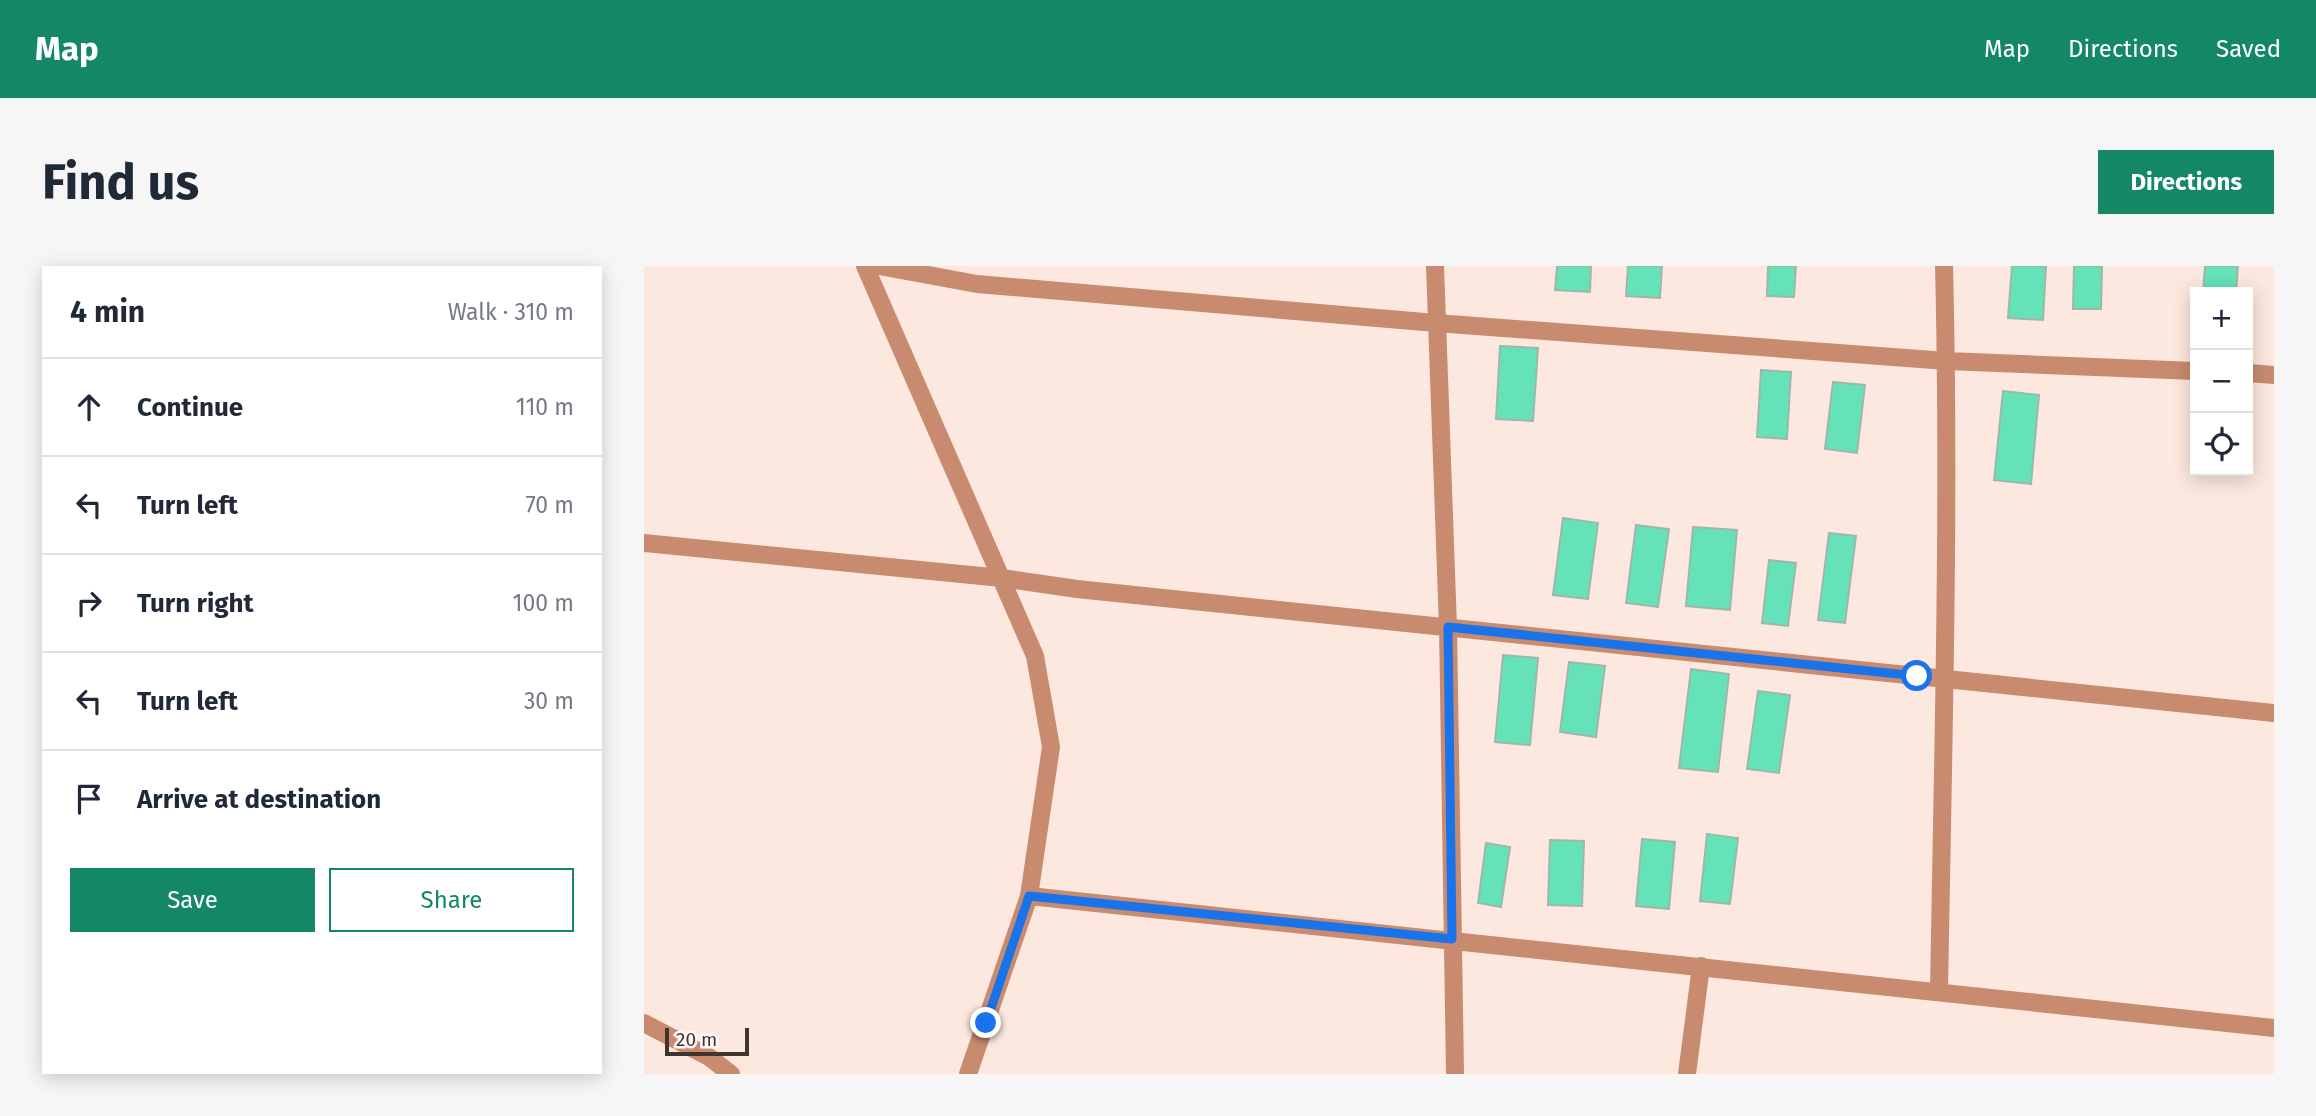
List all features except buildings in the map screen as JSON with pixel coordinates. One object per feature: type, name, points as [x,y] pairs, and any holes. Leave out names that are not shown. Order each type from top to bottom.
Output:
[{"type":"street","points":[[866,266],[1035,656],[1051,747],[1029,896],[968,1074]]},
{"type":"street","points":[[879,266],[977,284],[1436,323],[1947,361],[2190,371]]},
{"type":"street","points":[[1435,266],[1448,627],[1455,1074]]},
{"type":"street","points":[[1939,992],[1945,679],[1947,361],[1944,266]]},
{"type":"street","points":[[2253,373],[2274,374]]},
{"type":"street","points":[[644,543],[1002,578],[1077,589],[2274,713]]},
{"type":"street","points":[[1029,896],[2274,1028]]},
{"type":"street","points":[[1687,1074],[1701,966]]},
{"type":"street","points":[[644,1023],[709,1057],[731,1074]]},
{"type":"route","points":[[986,1023],[1029,896],[1452,939],[1448,627],[1917,676]]}]
